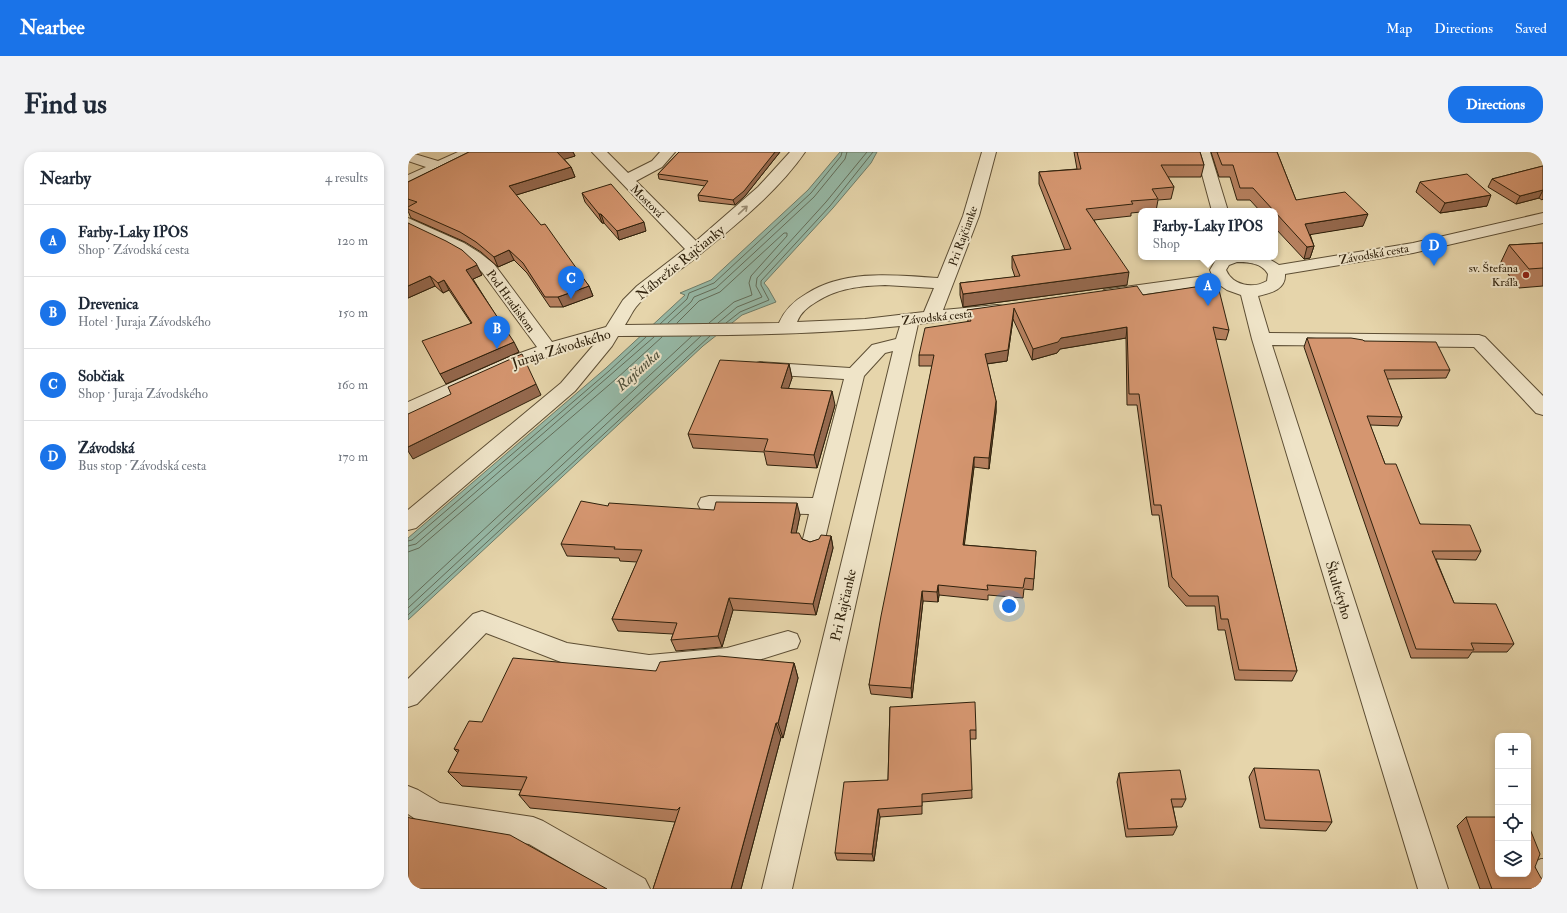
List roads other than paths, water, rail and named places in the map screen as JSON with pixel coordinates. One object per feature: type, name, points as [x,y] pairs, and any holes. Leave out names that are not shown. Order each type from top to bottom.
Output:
[{"type":"street","points":[[408,180],[470,152]]},
{"type":"street","name":"Mostová","points":[[599,152],[695,250]]},
{"type":"street","points":[[626,180],[657,164],[668,152]]},
{"type":"street","name":"Nábrežie Rajčianky","points":[[408,522],[568,387],[621,331],[629,304],[643,290],[741,212],[781,172],[798,152]]},
{"type":"street","name":"Pri Rajčianke","points":[[777,889],[905,343],[945,284],[972,215],[989,152]]},
{"type":"street","points":[[1203,152],[1219,208]]},
{"type":"street","points":[[417,155],[438,166]]},
{"type":"street","name":"Závodská cesta","points":[[1275,271],[1412,248],[1543,218]]},
{"type":"street","name":"Pod Hradiskom","points":[[408,223],[458,246],[474,256],[488,268],[548,349]]},
{"type":"street","points":[[1221,279],[1218,270],[1219,266],[1228,260]]},
{"type":"street","points":[[1095,296],[1221,279],[1237,288],[1261,290],[1272,286],[1276,281],[1277,276],[1275,271],[1268,264],[1258,260]]},
{"type":"street","points":[[787,328],[790,317],[801,305],[826,289],[852,282],[901,281],[945,284]]},
{"type":"street","name":"Škultétyho","points":[[1248,290],[1261,339],[1433,889]]},
{"type":"street","name":"Závodská cesta","points":[[748,329],[865,324],[1016,307]]},
{"type":"street","name":"Juraja Závodského","points":[[408,410],[516,361],[548,349],[621,331],[748,329]]},
{"type":"street","points":[[1261,339],[1479,341],[1543,408]]},
{"type":"street","points":[[813,543],[855,374],[879,349],[905,343]]},
{"type":"street","points":[[752,368],[855,374]]},
{"type":"street","points":[[709,504],[822,506]]},
{"type":"street","points":[[408,696],[482,621],[566,653],[649,666],[727,659],[788,641]]},
{"type":"street","points":[[408,799],[436,816],[533,831],[635,889]]},
{"type":"water","name":"Rajčanka","points":[[840,152],[877,152],[871,163],[833,208],[764,283],[776,302],[742,315],[703,346],[408,620],[408,538],[606,368],[685,295],[680,293],[711,280],[808,190]]},
{"type":"place","name":"Závodská","points":[[1434,266]]},
{"type":"place","name":"sv. Štefana Kráľa","points":[[1526,275]]},
{"type":"place","name":"Sobčiak","points":[[571,299]]},
{"type":"place","name":"Farby-Laky IPOS","points":[[1208,306]]},
{"type":"place","name":"Drevenica","points":[[497,349]]}]
